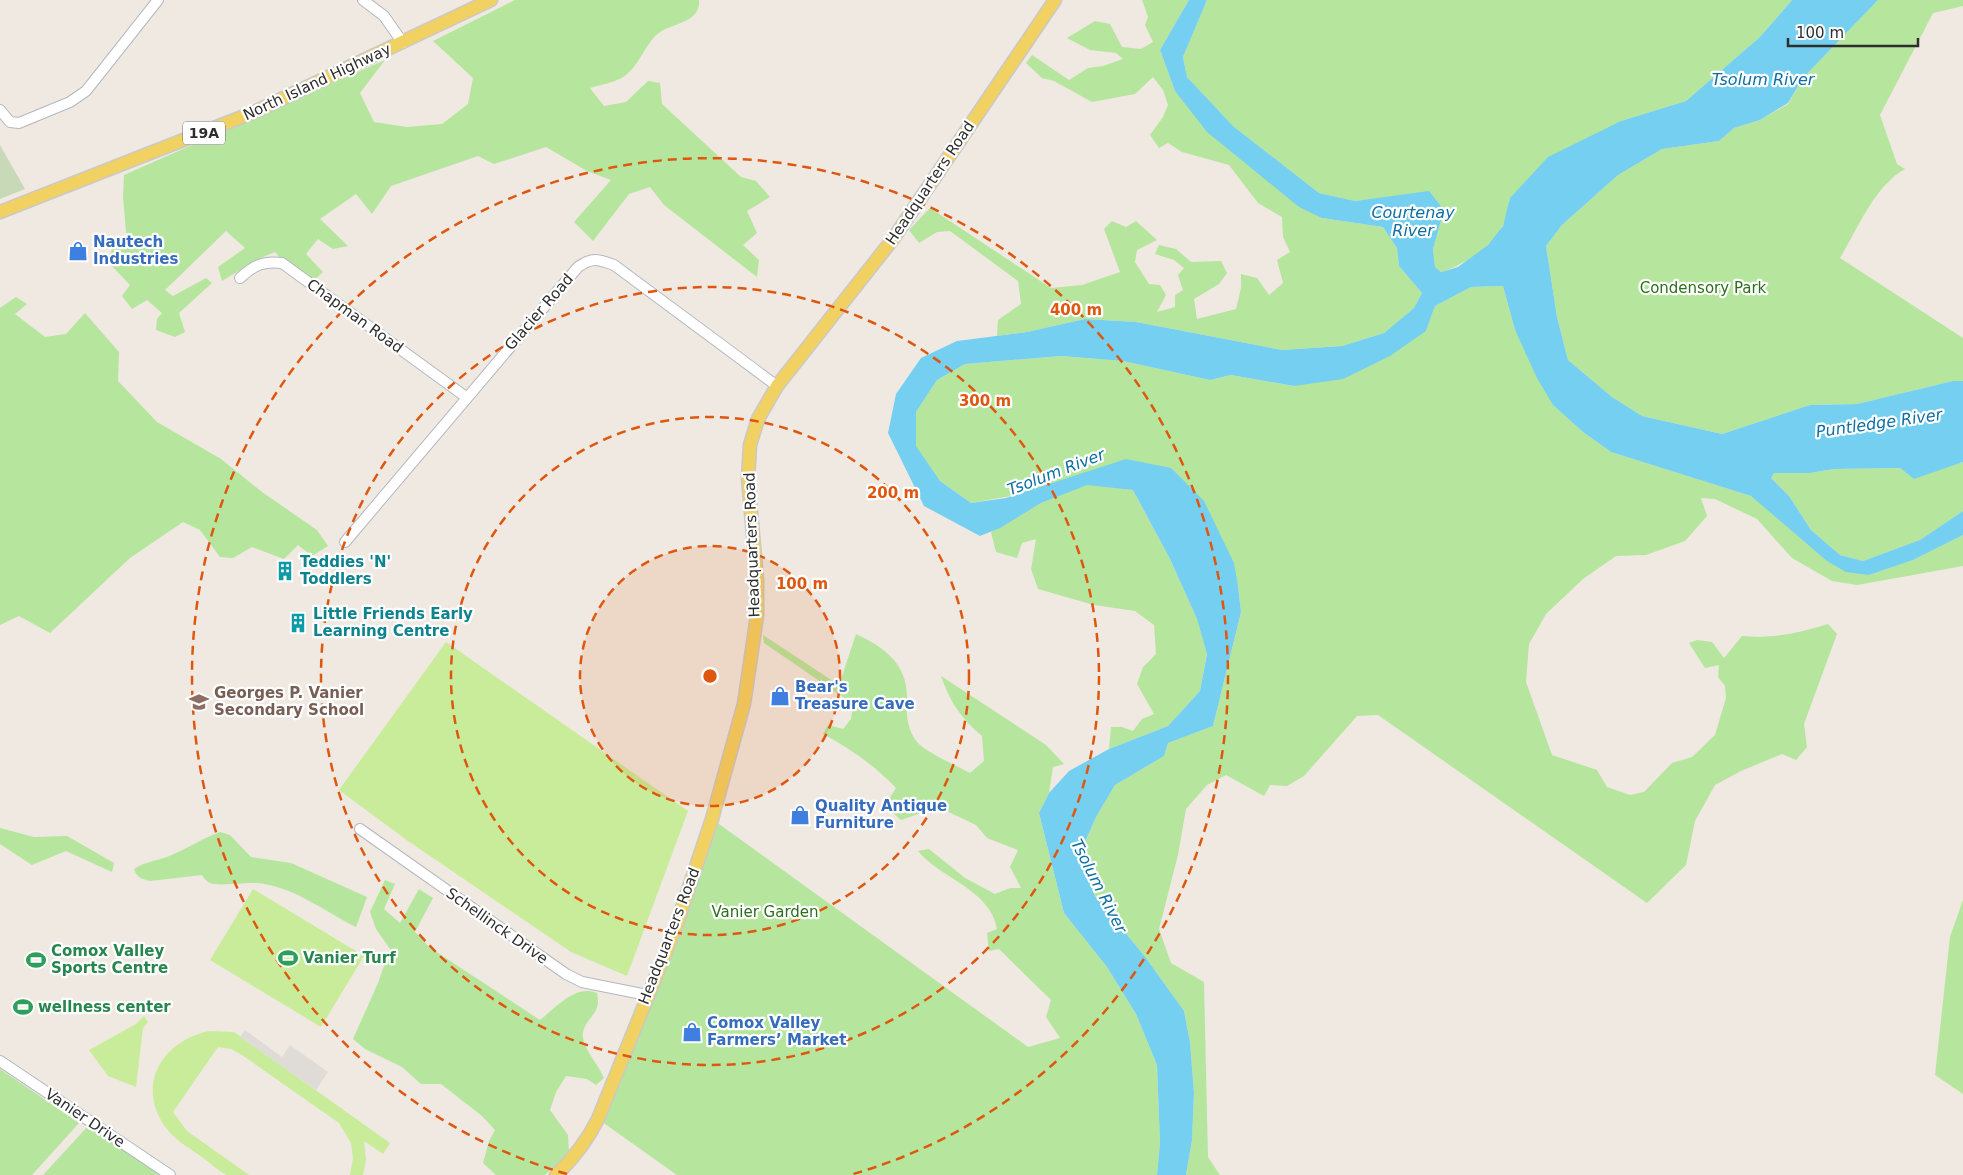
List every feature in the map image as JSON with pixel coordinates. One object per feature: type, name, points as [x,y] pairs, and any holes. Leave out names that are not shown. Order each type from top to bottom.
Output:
[{"type":"main road","name":"North Island Highway","points":[[0,212],[252,113],[491,0]]},
{"type":"main road","name":"Headquarters Road","points":[[556,1175],[574,1158],[589,1138],[674,932],[734,747],[744,704],[757,616],[757,580],[748,478],[750,445],[758,418],[777,386],[893,239],[1055,0]]},
{"type":"street","points":[[0,110],[10,122],[19,123],[70,102],[86,91],[158,0]]},
{"type":"street","points":[[363,0],[387,20],[403,42]]},
{"type":"street","name":"Glacier Road","points":[[345,542],[578,267],[588,260],[601,260],[614,265],[777,386]]},
{"type":"street","name":"Chapman Road","points":[[240,278],[254,265],[268,261],[282,263],[466,397]]},
{"type":"street","name":"Schellinck Drive","points":[[360,829],[566,974],[582,982],[647,995]]},
{"type":"street","name":"Vanier Drive","points":[[0,1061],[170,1175]]},
{"type":"green space","points":[[515,0],[699,0],[696,13],[686,21],[666,29],[655,36],[626,75],[613,82],[590,88],[604,106],[626,102],[648,81],[660,83],[662,104],[741,177],[756,181],[770,197],[747,211],[757,233],[743,245],[759,260],[757,277],[664,205],[650,187],[629,194],[593,241],[574,222],[611,180],[587,171],[546,147],[494,164],[478,156],[391,186],[372,214],[356,194],[320,219],[348,246],[333,249],[318,239],[306,254],[323,272],[313,281],[286,265],[275,252],[258,259],[222,281],[218,267],[245,248],[226,231],[165,290],[173,296],[206,278],[212,283],[179,313],[185,332],[175,337],[156,330],[157,319],[162,313],[147,300],[132,309],[122,296],[130,285],[108,262],[112,248],[127,243],[123,197],[124,175],[385,60],[360,93],[374,122],[407,127],[442,124],[468,104],[473,78],[433,41]]},
{"type":"green space","points":[[1142,0],[1189,0],[1160,50],[1175,91],[1322,218],[1383,227],[1397,248],[1399,266],[1422,293],[1414,308],[1384,333],[1342,346],[1282,350],[1136,322],[1085,319],[1027,332],[997,336],[998,320],[1021,304],[1018,281],[950,231],[937,232],[919,243],[909,230],[930,208],[1051,288],[1082,285],[1120,272],[1104,229],[1112,221],[1126,227],[1136,221],[1157,240],[1137,250],[1135,262],[1149,284],[1160,285],[1166,295],[1157,312],[1175,307],[1175,295],[1183,290],[1178,275],[1184,268],[1174,260],[1155,254],[1159,245],[1176,249],[1191,262],[1221,261],[1227,273],[1219,284],[1194,299],[1197,319],[1236,309],[1241,288],[1241,274],[1257,278],[1269,295],[1283,283],[1277,260],[1290,252],[1283,237],[1282,217],[1258,203],[1229,165],[1182,152],[1168,143],[1159,148],[1150,135],[1163,117],[1168,105],[1163,90],[1153,77],[1135,94],[1092,102],[1054,81],[1042,78],[1026,63],[1032,55],[1069,80],[1088,68],[1103,66],[1123,59],[1116,53],[1090,50],[1067,38],[1095,21],[1110,24],[1122,47],[1141,49],[1153,42],[1145,25],[1148,17]]},
{"type":"green space","points":[[1207,0],[1792,0],[1760,37],[1686,101],[1621,121],[1510,198],[1499,233],[1485,248],[1458,265],[1441,272],[1435,267],[1433,249],[1444,210],[1429,192],[1355,201],[1319,193],[1233,126],[1187,77],[1183,57]]},
{"type":"green space","name":"Condensory Park","points":[[1878,0],[1963,0],[1963,6],[1933,13],[1880,115],[1897,164],[1905,169],[1894,176],[1876,197],[1840,258],[1963,338],[1963,381],[1953,381],[1857,404],[1810,405],[1722,434],[1642,416],[1612,397],[1568,360],[1557,317],[1546,246],[1562,225],[1618,175],[1662,149],[1719,141],[1734,128],[1760,120],[1788,104],[1803,78]]},
{"type":"green space","points":[[0,145],[25,189],[0,199]]},
{"type":"green space","points":[[1503,286],[1515,330],[1553,405],[1583,432],[1611,452],[1751,496],[1869,575],[1913,560],[1963,535],[1963,566],[1857,585],[1832,581],[1792,558],[1757,519],[1715,499],[1701,498],[1707,516],[1685,541],[1646,555],[1616,556],[1583,579],[1546,614],[1529,644],[1526,682],[1552,755],[1597,770],[1607,787],[1630,795],[1644,792],[1672,763],[1692,757],[1715,735],[1726,698],[1725,686],[1718,677],[1719,665],[1705,668],[1689,643],[1697,640],[1712,642],[1724,658],[1742,636],[1764,637],[1807,630],[1828,624],[1837,634],[1804,724],[1807,747],[1796,760],[1782,754],[1741,771],[1715,785],[1695,821],[1686,865],[1647,903],[1378,715],[1357,716],[1304,776],[1287,786],[1270,785],[1264,796],[1226,775],[1207,785],[1186,809],[1178,855],[1159,929],[1171,963],[1204,982],[1208,1157],[1220,1175],[1186,1175],[1192,1140],[1194,1093],[1190,1042],[1184,1011],[1146,958],[1095,896],[1079,857],[1096,817],[1115,785],[1164,756],[1168,743],[1213,726],[1241,612],[1238,586],[1171,468],[971,503],[940,481],[916,447],[916,412],[937,380],[965,364],[1061,356],[1123,361],[1210,380],[1231,375],[1294,386],[1426,331],[1435,306],[1471,287]]},
{"type":"green space","points":[[16,297],[27,304],[15,314],[45,337],[66,334],[85,313],[119,352],[118,381],[157,422],[221,459],[262,492],[317,530],[328,546],[312,556],[298,545],[284,559],[252,547],[233,558],[220,557],[200,530],[183,522],[130,558],[50,633],[19,616],[0,625],[0,308]]},
{"type":"green space","points":[[1963,462],[1963,511],[1920,540],[1863,561],[1840,555],[1811,530],[1789,496],[1771,478],[1774,473],[1810,473],[1834,469],[1900,468],[1914,478]]},
{"type":"green space","points":[[1087,484],[1133,490],[1170,559],[1197,619],[1207,653],[1200,691],[1168,726],[1109,749],[1111,727],[1122,727],[1133,731],[1142,719],[1154,714],[1137,684],[1143,667],[1156,654],[1154,625],[1135,611],[1094,605],[1038,589],[1031,569],[1036,539],[1022,543],[1017,558],[996,552],[991,532],[1041,503]]},
{"type":"green space","name":"Vanier Garden","points":[[856,634],[885,651],[899,666],[906,687],[909,727],[917,742],[927,750],[970,773],[984,761],[982,736],[957,709],[948,694],[941,676],[1046,745],[1064,764],[1053,767],[1049,793],[1039,813],[1064,913],[1107,967],[1136,1014],[1157,1065],[1160,1143],[1157,1175],[677,1175],[598,1119],[712,819],[1028,1047],[1060,1038],[1046,1017],[1051,1000],[999,949],[989,951],[987,933],[997,929],[993,915],[985,904],[975,894],[928,861],[918,851],[929,849],[965,878],[995,894],[1010,888],[1021,888],[1010,867],[1018,850],[987,838],[976,825],[938,807],[901,820],[887,808],[887,802],[896,788],[862,758],[823,734],[828,725],[843,729],[851,719],[853,704],[764,643],[763,635],[839,685]]},
{"type":"green space","points":[[446,642],[688,811],[627,976],[571,952],[408,841],[339,790]]},
{"type":"green space","points":[[0,828],[34,837],[67,836],[114,863],[112,872],[66,851],[32,865],[0,844]]},
{"type":"green space","points":[[220,832],[230,835],[251,857],[291,863],[367,897],[356,927],[300,896],[276,887],[259,883],[214,884],[208,882],[202,875],[150,881],[140,878],[135,872],[134,869],[139,866],[169,856]]},
{"type":"green space","points":[[385,880],[395,884],[384,909],[400,923],[419,889],[433,898],[415,932],[429,947],[540,1020],[574,994],[589,991],[597,993],[596,1010],[585,1027],[583,1037],[587,1049],[604,1078],[596,1085],[587,1079],[566,1076],[556,1092],[550,1110],[568,1135],[569,1152],[545,1175],[496,1175],[483,1163],[489,1141],[495,1130],[482,1116],[441,1084],[421,1084],[402,1067],[365,1049],[353,1039],[378,983],[390,949],[376,929],[370,912]]},
{"type":"green space","name":"Vanier Turf","points":[[253,889],[364,956],[321,1027],[210,960]]},
{"type":"green space","points":[[1963,900],[1963,1094],[1935,1075],[1950,937]]},
{"type":"green space","points":[[144,1016],[148,1022],[143,1028],[136,1087],[108,1076],[89,1050],[136,1024]]},
{"type":"green space","points":[[209,1031],[234,1032],[390,1143],[383,1154],[364,1141],[366,1160],[363,1175],[350,1175],[353,1158],[351,1143],[339,1123],[242,1055],[231,1049],[218,1047],[173,1112],[187,1131],[249,1175],[227,1175],[220,1171],[182,1144],[166,1128],[157,1112],[153,1096],[154,1081],[158,1067],[167,1055],[178,1044],[192,1036]]},
{"type":"green space","points":[[0,1069],[79,1123],[32,1175],[0,1175]]},
{"type":"green space","points":[[89,1125],[160,1175],[43,1175]]},
{"type":"shaded area","points":[[245,1030],[282,1057],[290,1045],[328,1072],[316,1090],[240,1037]]},
{"type":"water","name":"Tsolum River","points":[[1189,0],[1207,0],[1183,57],[1187,77],[1233,126],[1319,193],[1355,201],[1429,191],[1444,210],[1433,249],[1435,267],[1441,272],[1458,267],[1488,245],[1503,226],[1510,198],[1548,157],[1621,121],[1686,101],[1760,37],[1792,0],[1878,0],[1803,78],[1788,103],[1760,120],[1734,128],[1719,141],[1662,149],[1618,175],[1562,225],[1546,246],[1557,317],[1568,360],[1612,397],[1642,416],[1722,434],[1810,405],[1857,404],[1953,381],[1963,381],[1963,462],[1914,479],[1900,468],[1834,469],[1810,473],[1774,473],[1771,478],[1789,496],[1811,530],[1840,555],[1863,561],[1920,540],[1963,511],[1963,535],[1913,560],[1869,575],[1846,572],[1827,561],[1751,496],[1611,452],[1583,432],[1553,405],[1537,378],[1515,330],[1503,286],[1471,287],[1435,306],[1426,331],[1390,356],[1343,379],[1294,386],[1231,375],[1210,380],[1123,361],[1061,356],[965,364],[937,380],[916,412],[916,446],[940,481],[971,503],[1006,498],[1126,459],[1171,468],[1204,501],[1234,563],[1241,612],[1213,726],[1168,743],[1164,756],[1115,785],[1096,817],[1079,856],[1095,896],[1146,958],[1184,1011],[1190,1042],[1194,1093],[1192,1140],[1186,1175],[1157,1175],[1160,1143],[1157,1065],[1136,1014],[1107,967],[1064,913],[1039,813],[1049,793],[1069,771],[1109,749],[1168,726],[1200,691],[1207,654],[1197,619],[1170,559],[1133,490],[1087,485],[1041,503],[1000,528],[980,536],[924,506],[888,433],[896,394],[921,358],[957,341],[1027,332],[1085,319],[1136,322],[1282,350],[1342,346],[1384,333],[1414,308],[1422,293],[1399,266],[1397,248],[1383,227],[1322,218],[1299,207],[1207,132],[1175,91],[1160,50]]},
{"type":"place","name":"Nautech Industries","points":[[78,251]]},
{"type":"place","name":"Teddies 'N' Toddlers","points":[[285,571]]},
{"type":"place","name":"Little Friends Early Learning Centre","points":[[298,623]]},
{"type":"place","name":"Bear's Treasure Cave","points":[[780,696]]},
{"type":"place","name":"Georges P. Vanier Secondary School","points":[[199,702]]},
{"type":"place","name":"Quality Antique Furniture","points":[[800,815]]},
{"type":"place","name":"Vanier Turf","points":[[288,958]]},
{"type":"place","name":"Comox Valley Sports Centre","points":[[36,960]]},
{"type":"place","name":"wellness center","points":[[23,1007]]},
{"type":"place","name":"Comox Valley Farmers’ Market","points":[[692,1032]]},
{"type":"water label","name":"Courtenay River","points":[[1413,221]]},
{"type":"water label","name":"Puntledge River","points":[[1879,423]]}]
